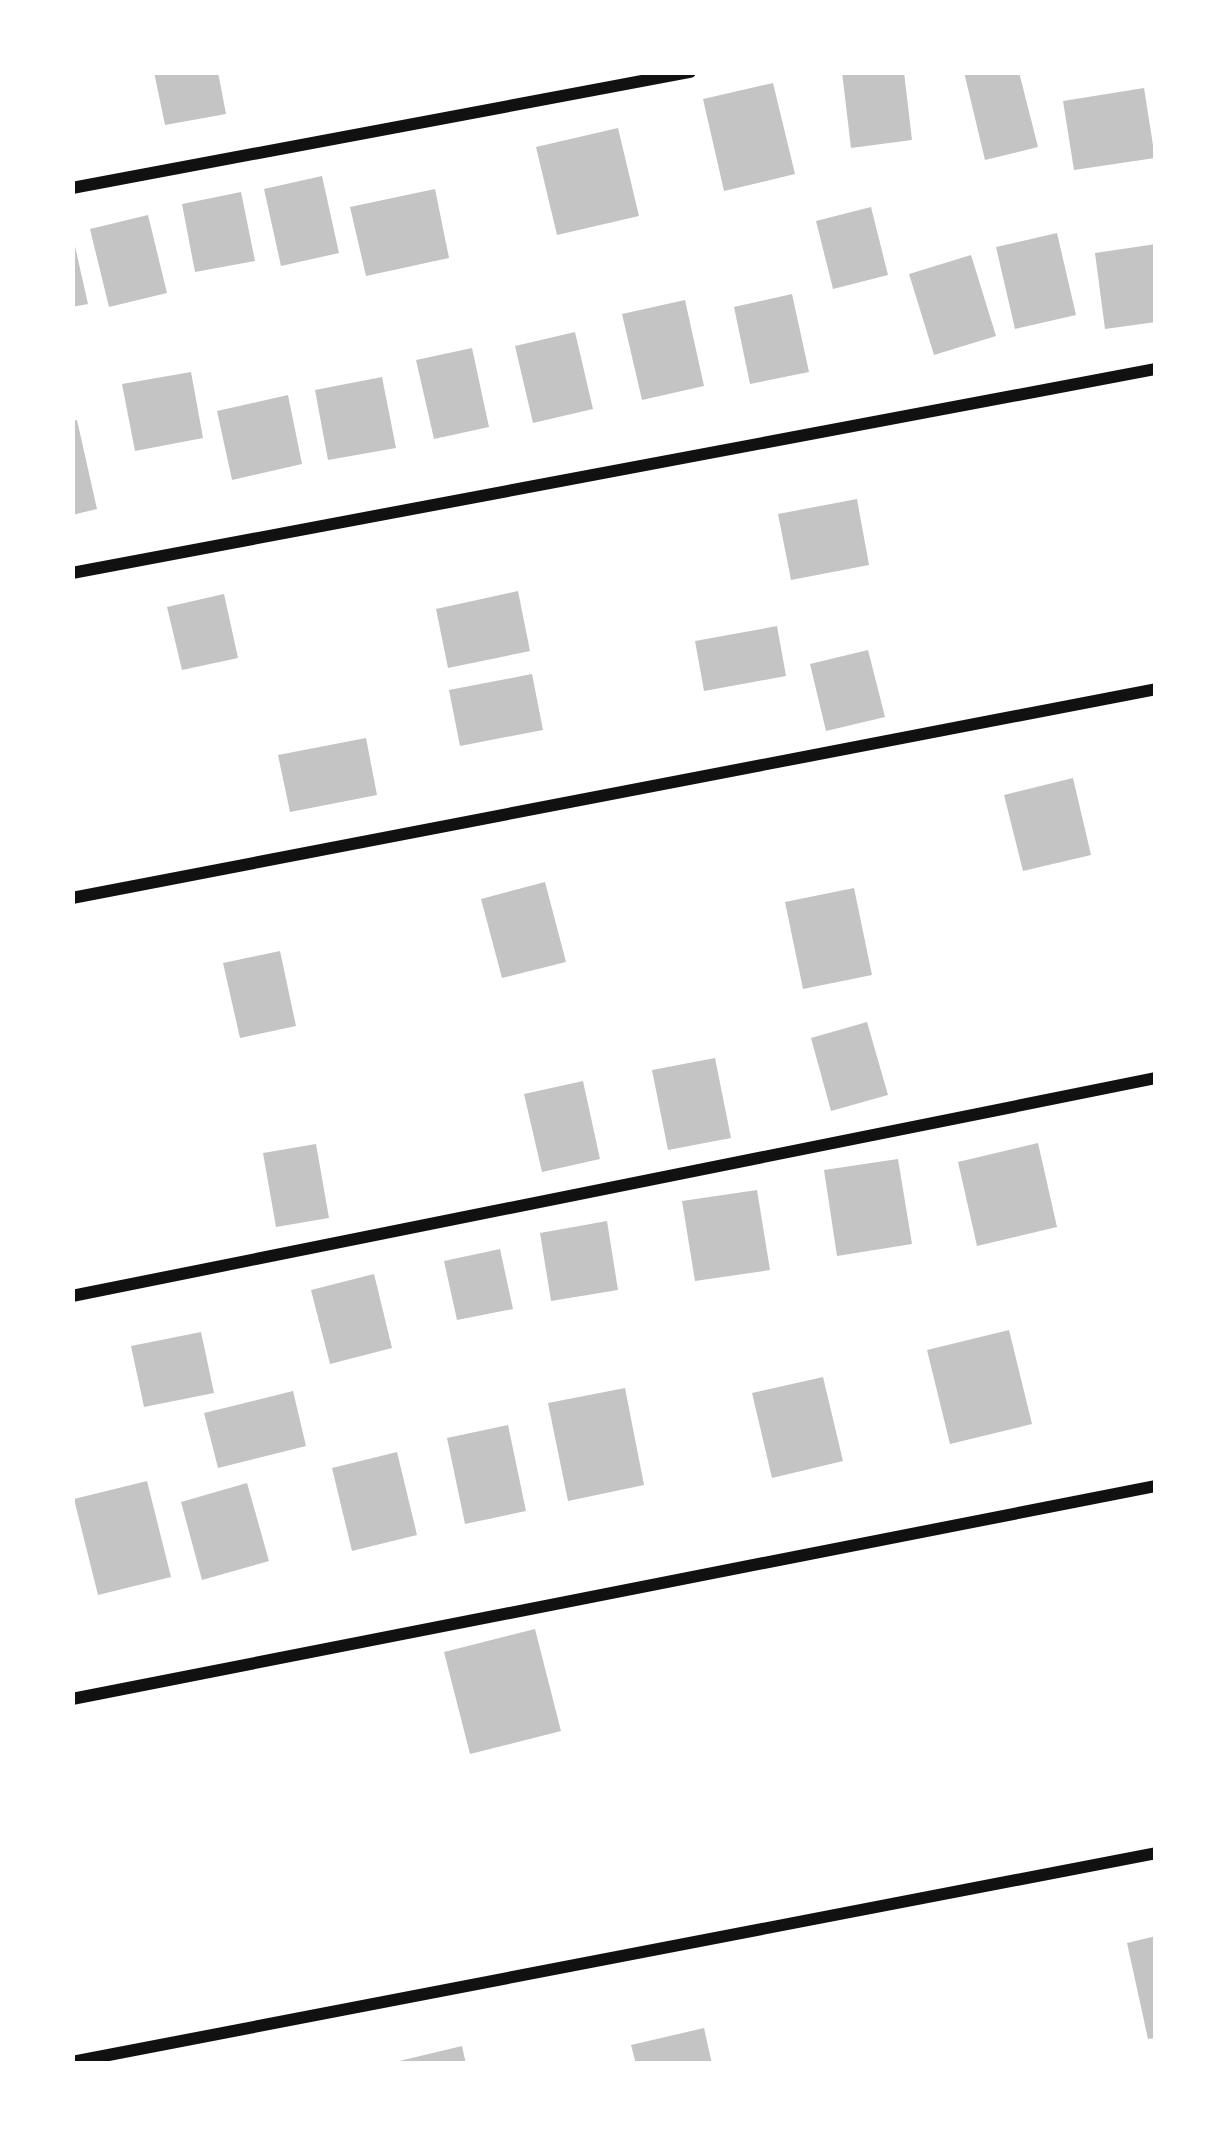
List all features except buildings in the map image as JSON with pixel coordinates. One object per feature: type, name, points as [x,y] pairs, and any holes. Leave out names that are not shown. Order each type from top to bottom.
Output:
[{"type":"street","points":[[72,188],[690,72]]},
{"type":"street","points":[[72,573],[1156,369]]},
{"type":"street","points":[[72,898],[1156,689]]},
{"type":"street","points":[[72,1296],[1156,1078]]},
{"type":"street","points":[[72,1699],[1156,1486]]},
{"type":"street","points":[[72,2062],[1156,1853]]}]
